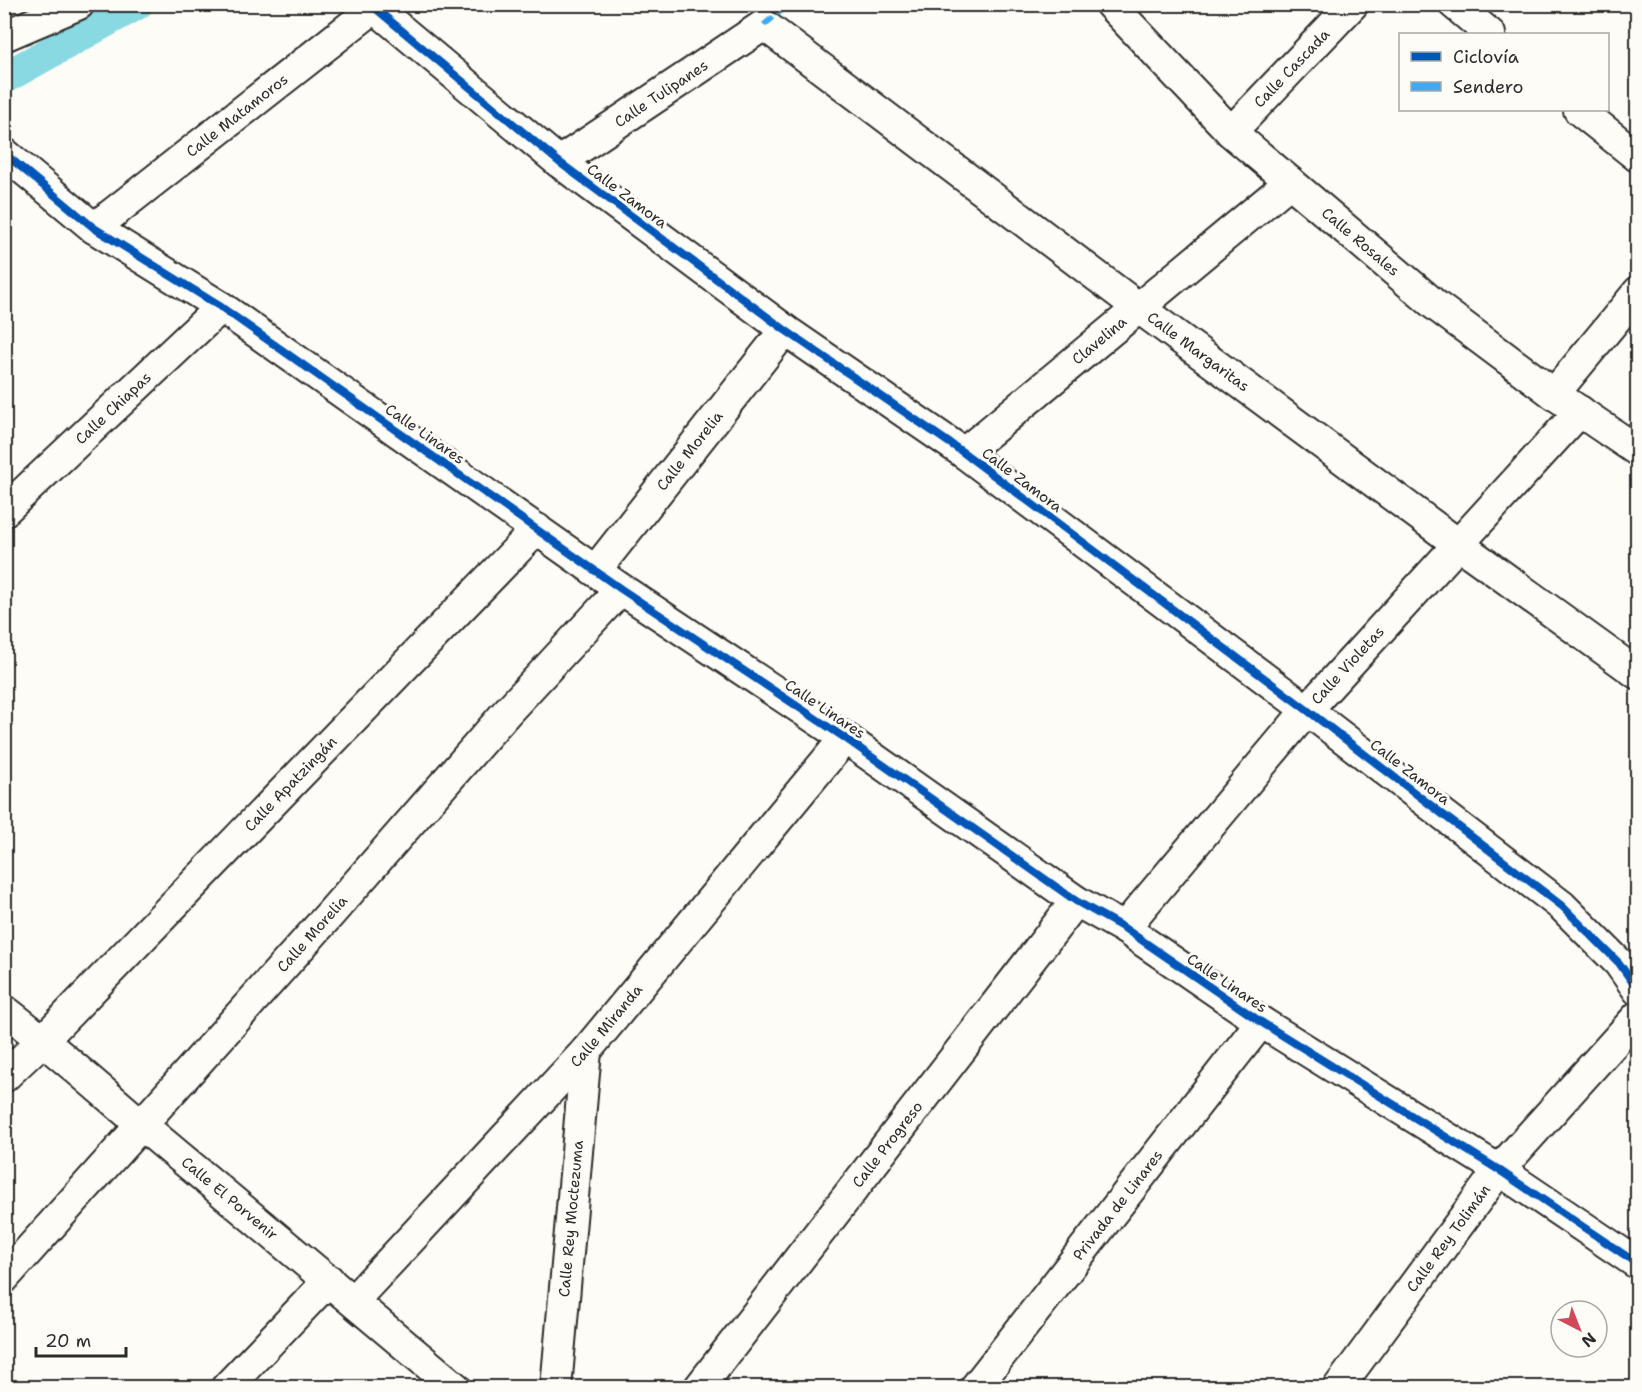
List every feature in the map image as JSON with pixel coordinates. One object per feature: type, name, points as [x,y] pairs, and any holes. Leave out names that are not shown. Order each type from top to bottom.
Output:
[{"type":"street","points":[[4,36],[79,4]]},
{"type":"street","name":"Calle Rosales","points":[[1110,4],[1231,132],[1435,305],[1554,394],[1638,451]]},
{"type":"street","name":"Calle Cascada","points":[[1231,132],[1353,4]]},
{"type":"street","points":[[1454,4],[1489,33]]},
{"type":"street","name":"Calle Zamora","points":[[377,6],[559,162],[785,330],[964,453],[1307,710],[1562,906],[1619,963],[1638,990]]},
{"type":"street","name":"Calle Matamoros","points":[[94,228],[377,6]]},
{"type":"street","name":"Calle Tulipanes","points":[[559,162],[764,25]]},
{"type":"street","name":"Calle Margaritas","points":[[764,25],[1139,308],[1638,674]]},
{"type":"street","points":[[1580,111],[1638,157]]},
{"type":"street","name":"Calle Linares","points":[[7,156],[94,228],[221,307],[595,571],[845,738],[1076,901],[1124,928],[1261,1022],[1499,1170],[1638,1264]]},
{"type":"street","name":"Clavelina","points":[[964,453],[1290,182]]},
{"type":"street","points":[[1554,394],[1638,292]]},
{"type":"street","name":"Calle Chiapas","points":[[4,511],[221,307]]},
{"type":"street","name":"Calle Morelia","points":[[595,571],[785,330]]},
{"type":"street","name":"Calle Violetas","points":[[1124,928],[1307,710],[1580,411]]},
{"type":"street","name":"Calle Apatzingán","points":[[4,1077],[43,1040],[537,529]]},
{"type":"street","name":"Calle Morelia","points":[[4,1278],[506,713],[621,589]]},
{"type":"street","name":"Calle Miranda","points":[[353,1301],[586,1051],[845,738]]},
{"type":"street","name":"Calle Progreso","points":[[699,1388],[1076,901]]},
{"type":"street","name":"Calle El Porvenir","points":[[4,1010],[43,1040],[456,1388]]},
{"type":"street","name":"Calle Rey Tolimán","points":[[1338,1388],[1499,1170],[1638,1016]]},
{"type":"street","name":"Privada de Linares","points":[[975,1388],[1261,1022]]},
{"type":"street","name":"Calle Rey Moctezuma","points":[[556,1388],[586,1051]]},
{"type":"street","points":[[226,1388],[329,1280]]},
{"type":"waterway","points":[[4,78],[137,4]]},
{"type":"marked path","points":[[764,25],[789,4]]},
{"type":"cycle path","points":[[375,8],[559,162],[785,330],[964,453],[1307,710],[1562,906],[1619,963],[1638,990]]},
{"type":"cycle path","points":[[4,153],[94,228],[221,307],[621,589],[845,738],[1076,901],[1124,928],[1261,1022],[1499,1170],[1638,1264]]}]
